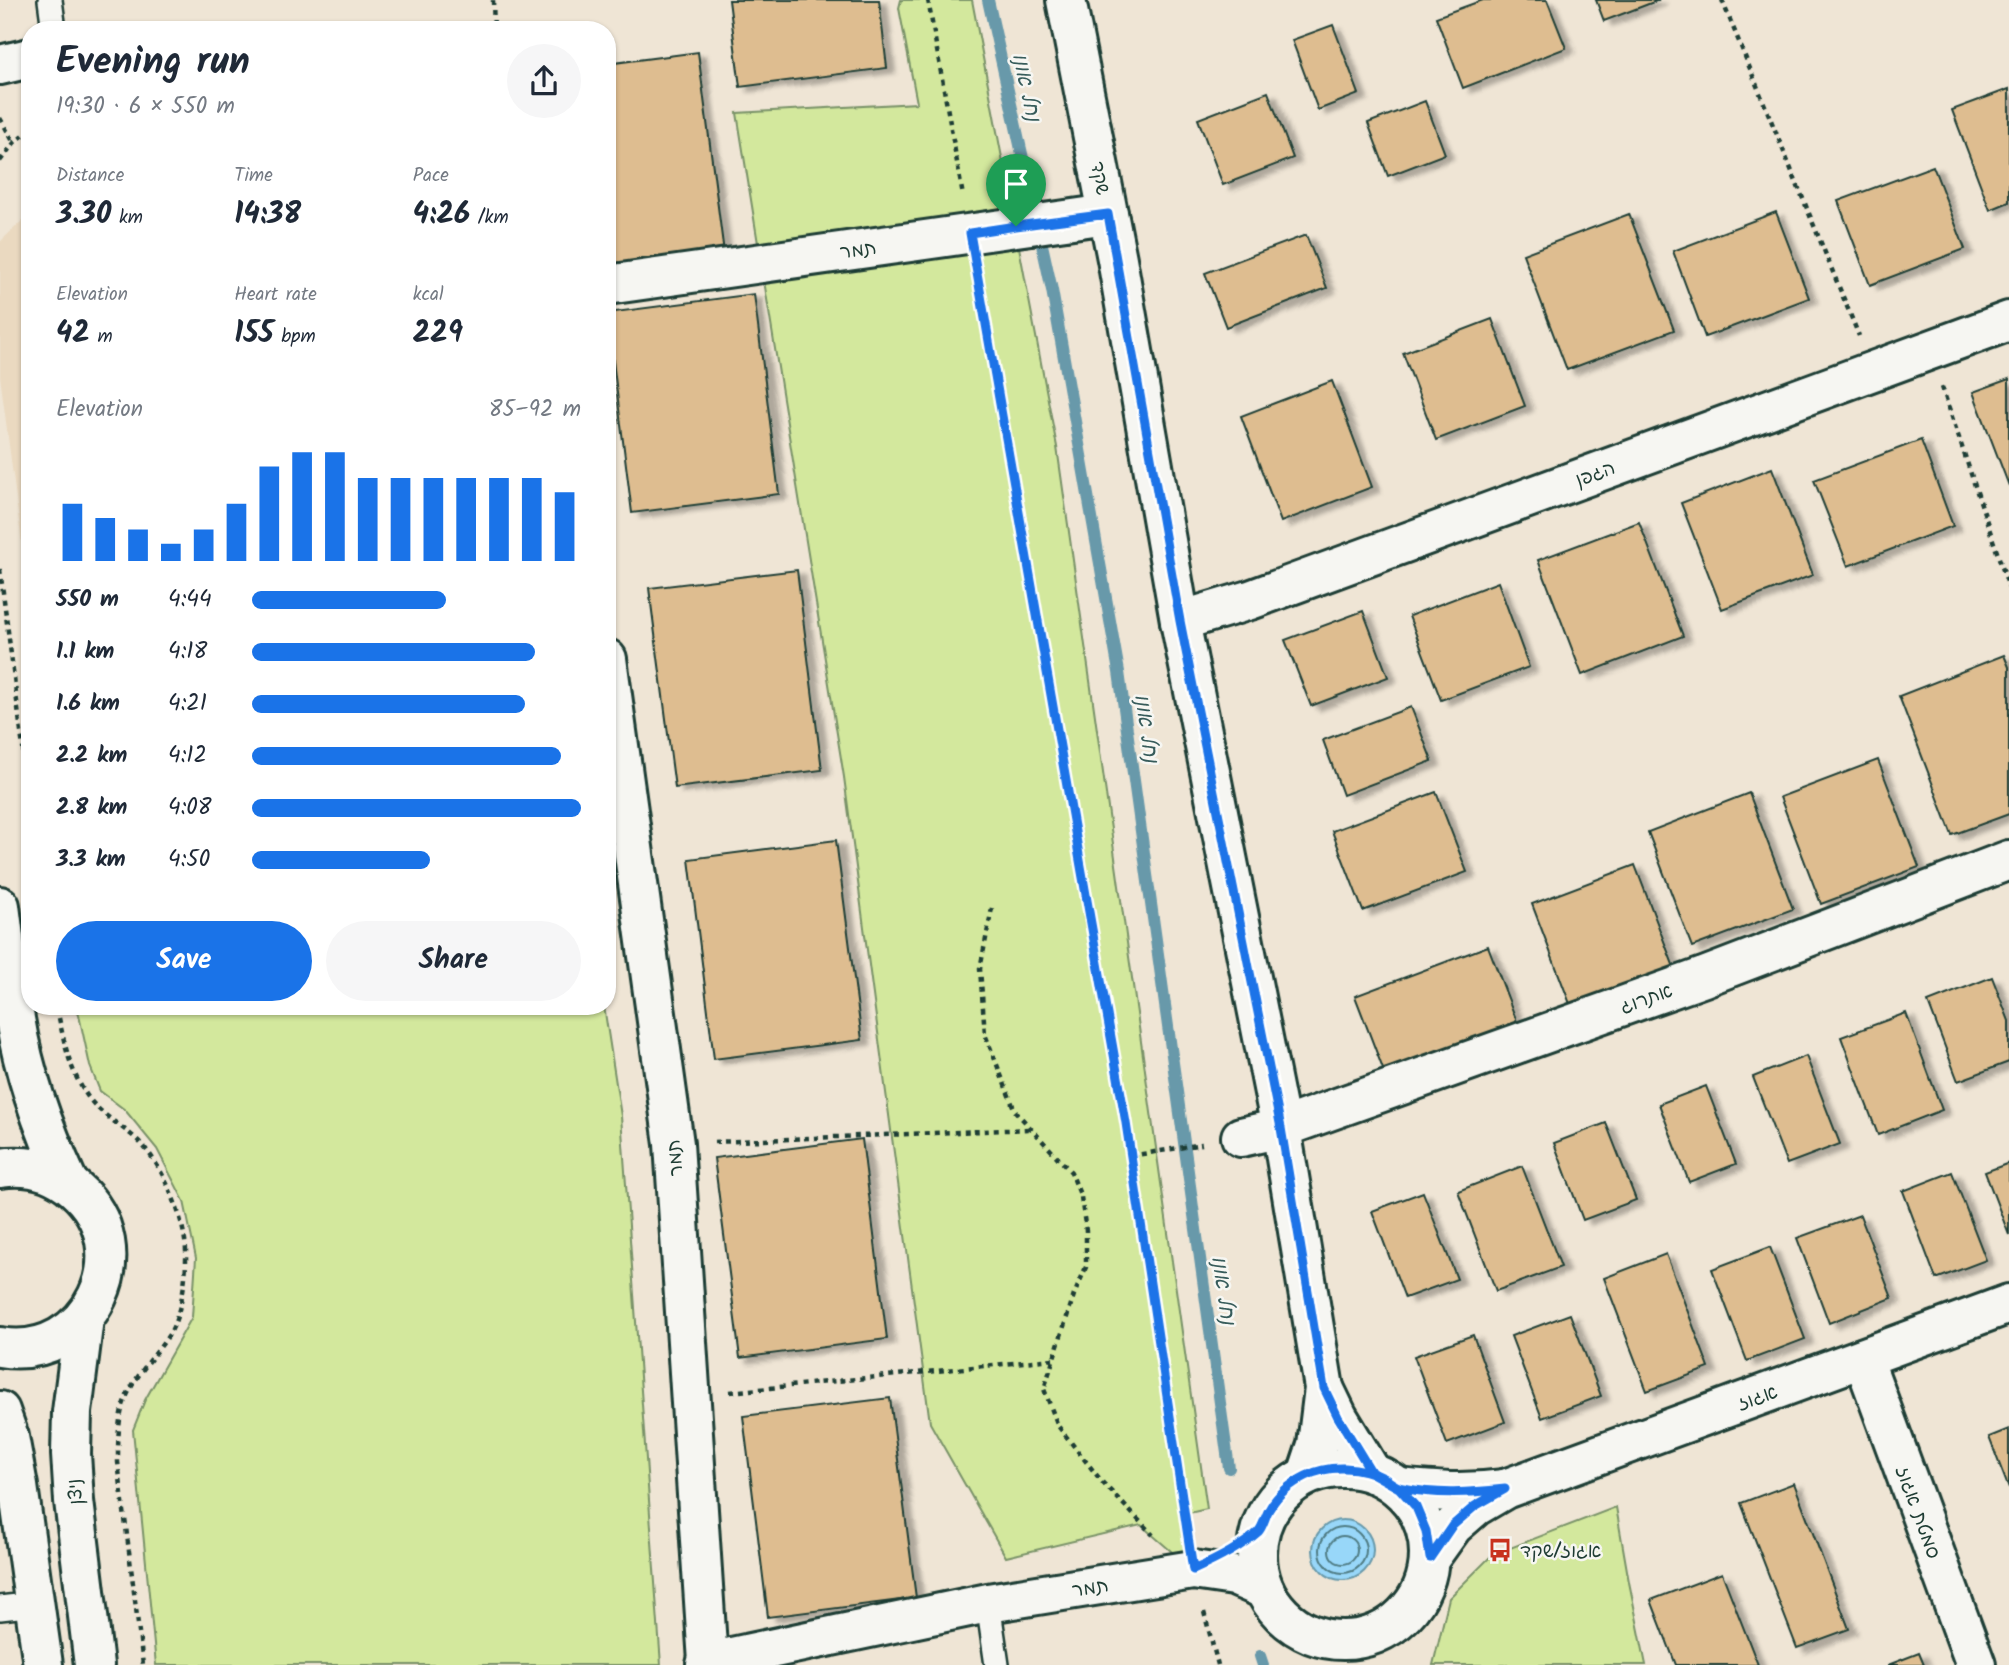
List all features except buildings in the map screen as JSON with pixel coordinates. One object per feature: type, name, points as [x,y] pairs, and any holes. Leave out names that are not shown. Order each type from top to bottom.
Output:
[{"type":"street","name":"שקד","points":[[1066,0],[1108,214],[1180,621],[1281,1128],[1324,1388],[1338,1417],[1385,1480]]},
{"type":"street","points":[[0,65],[21,60]]},
{"type":"street","name":"תמר","points":[[616,284],[1108,214]]},
{"type":"street","name":"הגפן","points":[[1180,621],[1250,600],[2009,321]]},
{"type":"street","name":"תמר","points":[[616,724],[674,1144],[707,1663],[988,1603],[1193,1570],[1212,1561],[1259,1530]]},
{"type":"street","name":"אתרוג","points":[[1241,1137],[1281,1128],[1704,977],[2009,860]]},
{"type":"street","points":[[0,906],[15,1020],[26,1069],[53,1150],[68,1182]]},
{"type":"street","points":[[0,1168],[37,1168],[68,1182],[81,1194],[100,1222],[105,1238],[106,1272],[94,1304],[72,1329],[41,1345],[25,1348],[0,1347]]},
{"type":"street","name":"אגוז","points":[[1430,1558],[1452,1526],[1475,1506],[1505,1489],[2009,1304]]},
{"type":"street","name":"ניצן","points":[[84,1318],[72,1412],[71,1454],[74,1501],[94,1665]]},
{"type":"street","name":"סמטת אגוז","points":[[1863,1358],[1976,1665]]},
{"type":"street","name":"שקד","points":[[1307,1475],[1317,1445],[1324,1388]]},
{"type":"street","points":[[0,1411],[9,1437],[18,1486],[18,1606],[43,1665]]},
{"type":"street","points":[[1351,1468],[1385,1480],[1416,1507],[1426,1531],[1430,1558],[1423,1586],[1409,1609],[1388,1628],[1363,1638],[1337,1640],[1318,1650],[1275,1609],[1264,1589],[1256,1560],[1259,1530],[1270,1507],[1286,1489],[1307,1475],[1328,1469],[1351,1468]]},
{"type":"street","name":"אגוז","points":[[1385,1480],[1436,1493],[1505,1489]]},
{"type":"street","name":"תמר","points":[[1193,1570],[1234,1576],[1264,1589]]},
{"type":"street","points":[[1382,1665],[1388,1628]]},
{"type":"lane","points":[[50,0],[53,21]]},
{"type":"lane","points":[[988,1603],[997,1665]]},
{"type":"path","points":[[493,0],[494,21]]},
{"type":"path","points":[[928,0],[1131,1156],[1193,1570],[1218,1665]]},
{"type":"path","points":[[1721,0],[1873,371]]},
{"type":"path","points":[[0,118],[14,143]]},
{"type":"path","points":[[0,161],[21,137]]},
{"type":"path","points":[[1930,350],[2009,588]]},
{"type":"path","points":[[0,569],[21,732]]},
{"type":"path","points":[[992,908],[980,969],[985,1034],[1016,1111],[1071,1172],[1082,1197],[1086,1231],[1086,1267],[1074,1295],[1044,1390],[1058,1426],[1103,1483],[1142,1526],[1193,1570]]},
{"type":"path","points":[[58,1015],[75,1077],[90,1100],[144,1147],[167,1183],[181,1220],[187,1259],[181,1300],[171,1331],[131,1388],[122,1408],[118,1437],[118,1462],[143,1665]]},
{"type":"path","points":[[674,1144],[1031,1129]]},
{"type":"path","points":[[1131,1156],[1241,1137]]},
{"type":"path","points":[[690,1395],[1053,1359]]},
{"type":"shaded area","points":[[21,222],[21,536],[0,376],[0,242]]},
{"type":"green space","points":[[901,0],[972,0],[1057,447],[1207,1509],[1180,1515],[1193,1570],[1141,1525],[1006,1557],[930,1423],[844,777],[737,113],[917,103],[899,8]]},
{"type":"green space","points":[[79,1015],[605,1015],[621,1116],[661,1665],[156,1665],[133,1430],[145,1400],[192,1317],[196,1258],[184,1201],[157,1149],[125,1110],[100,1091],[90,1066]]},
{"type":"green space","points":[[1616,1507],[1646,1665],[1433,1665],[1449,1598],[1492,1555]]},
{"type":"water","points":[[1343,1520],[1360,1525],[1368,1533],[1373,1550],[1368,1567],[1360,1575],[1343,1580],[1326,1575],[1318,1567],[1313,1550],[1318,1533],[1326,1525]]},
{"type":"waterway","name":"נחל אונו","points":[[988,0],[1052,290],[1119,672],[1229,1468]]},
{"type":"waterway","name":"נחל אונו","points":[[1260,1656],[1263,1665]]},
{"type":"place","name":"אגוז/שקד","points":[[1500,1550]]},
{"type":"route","points":[[1016,226],[970,233],[1126,1123],[1193,1570],[1232,1549],[1259,1530],[1270,1507],[1286,1489],[1307,1475],[1328,1469],[1351,1468],[1372,1473],[1399,1488],[1436,1493],[1505,1489],[1475,1506],[1452,1526],[1430,1558],[1426,1531],[1416,1507],[1399,1488],[1386,1479],[1372,1473],[1324,1388],[1281,1128],[1180,621],[1108,214],[1016,226]]}]
